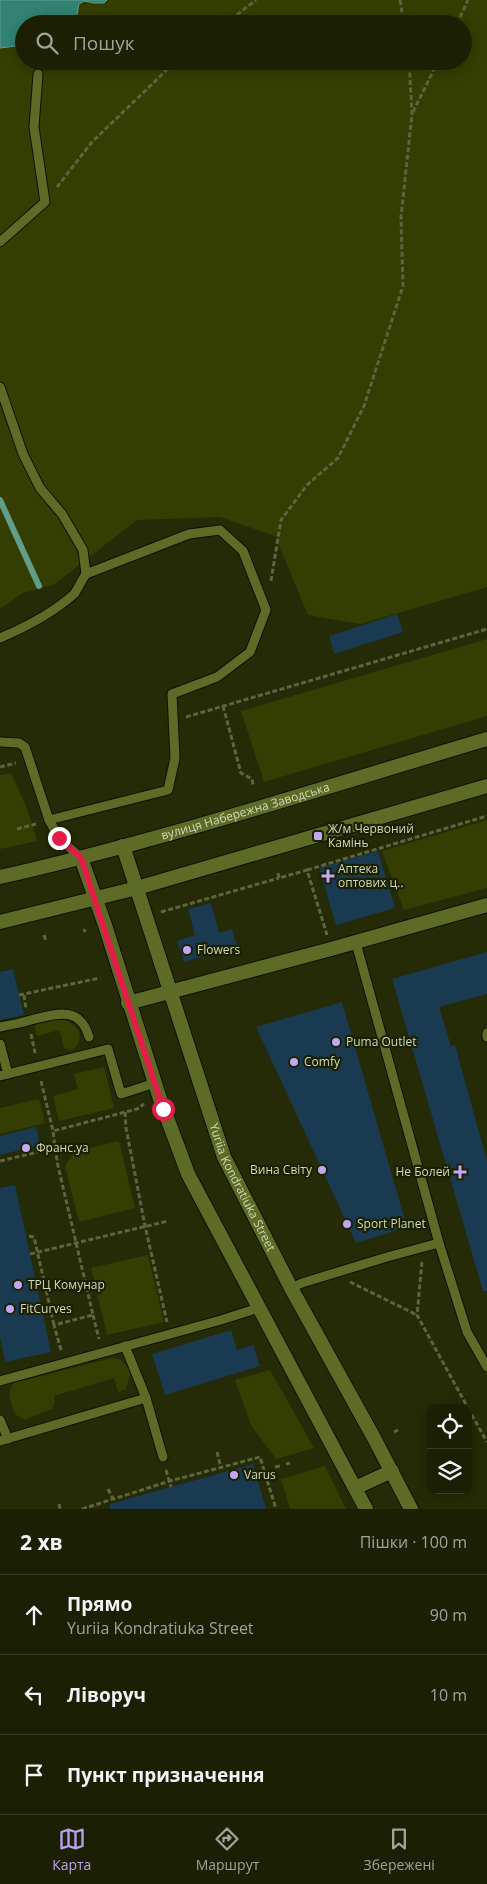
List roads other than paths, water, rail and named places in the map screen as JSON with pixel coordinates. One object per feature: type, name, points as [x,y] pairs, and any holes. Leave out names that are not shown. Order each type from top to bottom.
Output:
[{"type":"main road","name":"вулиця Набережна Заводська","points":[[0,877],[81,858],[487,739]]},
{"type":"main road","points":[[0,922],[137,888],[487,786]]},
{"type":"main road","name":"Yuriia Kondratiuka Street","points":[[123,846],[224,1157],[291,1288],[411,1509]]},
{"type":"main road","points":[[81,858],[96,898],[155,1084],[188,1174],[366,1509]]},
{"type":"main road","points":[[128,1003],[356,943],[487,905]]},
{"type":"main road","points":[[355,1488],[392,1471]]},
{"type":"lane","points":[[0,242],[44,202],[34,127],[38,74]]},
{"type":"lane","points":[[0,387],[23,454],[40,488],[62,514],[83,550],[86,574]]},
{"type":"lane","points":[[0,638],[24,628],[56,608],[76,592],[79,583],[86,574],[189,534],[220,530],[243,551],[266,610],[250,652],[218,677],[172,694],[175,758],[168,790],[49,820]]},
{"type":"lane","points":[[0,742],[19,742],[25,747],[49,820],[59,838],[81,858]]},
{"type":"lane","points":[[356,943],[439,1243],[467,1332],[487,1367]]},
{"type":"lane","points":[[0,1027],[58,1013],[76,1017],[86,1027],[89,1037]]},
{"type":"lane","points":[[0,1044],[4,1075],[108,1050],[121,1094],[155,1084]]},
{"type":"lane","points":[[291,1288],[439,1243]]},
{"type":"lane","points":[[0,1381],[251,1312],[258,1308]]},
{"type":"lane","points":[[125,1346],[146,1398],[163,1457]]},
{"type":"lane","points":[[0,1420],[4,1440],[146,1398]]},
{"type":"water","points":[[0,0],[107,0],[104,3],[84,1],[79,4],[77,15],[15,15],[15,46],[0,48]]},
{"type":"waterway","points":[[0,500],[39,586]]},
{"type":"place","name":"Ж/м Червоний Камінь","points":[[318,836]]},
{"type":"place","name":"Аптека оптових ц‥","points":[[328,876]]},
{"type":"place","name":"Flowers","points":[[187,950]]},
{"type":"place","name":"Puma Outlet","points":[[336,1042]]},
{"type":"place","name":"Comfy","points":[[294,1062]]},
{"type":"place","name":"Франс.уа","points":[[26,1148]]},
{"type":"place","name":"Вина Світу","points":[[322,1170]]},
{"type":"place","name":"Не Болей","points":[[460,1172]]},
{"type":"place","name":"Sport Planet","points":[[347,1224]]},
{"type":"place","name":"ТРЦ Комунар","points":[[18,1285]]},
{"type":"place","name":"FitCurves","points":[[10,1309]]},
{"type":"place","name":"Varus","points":[[234,1475]]}]
